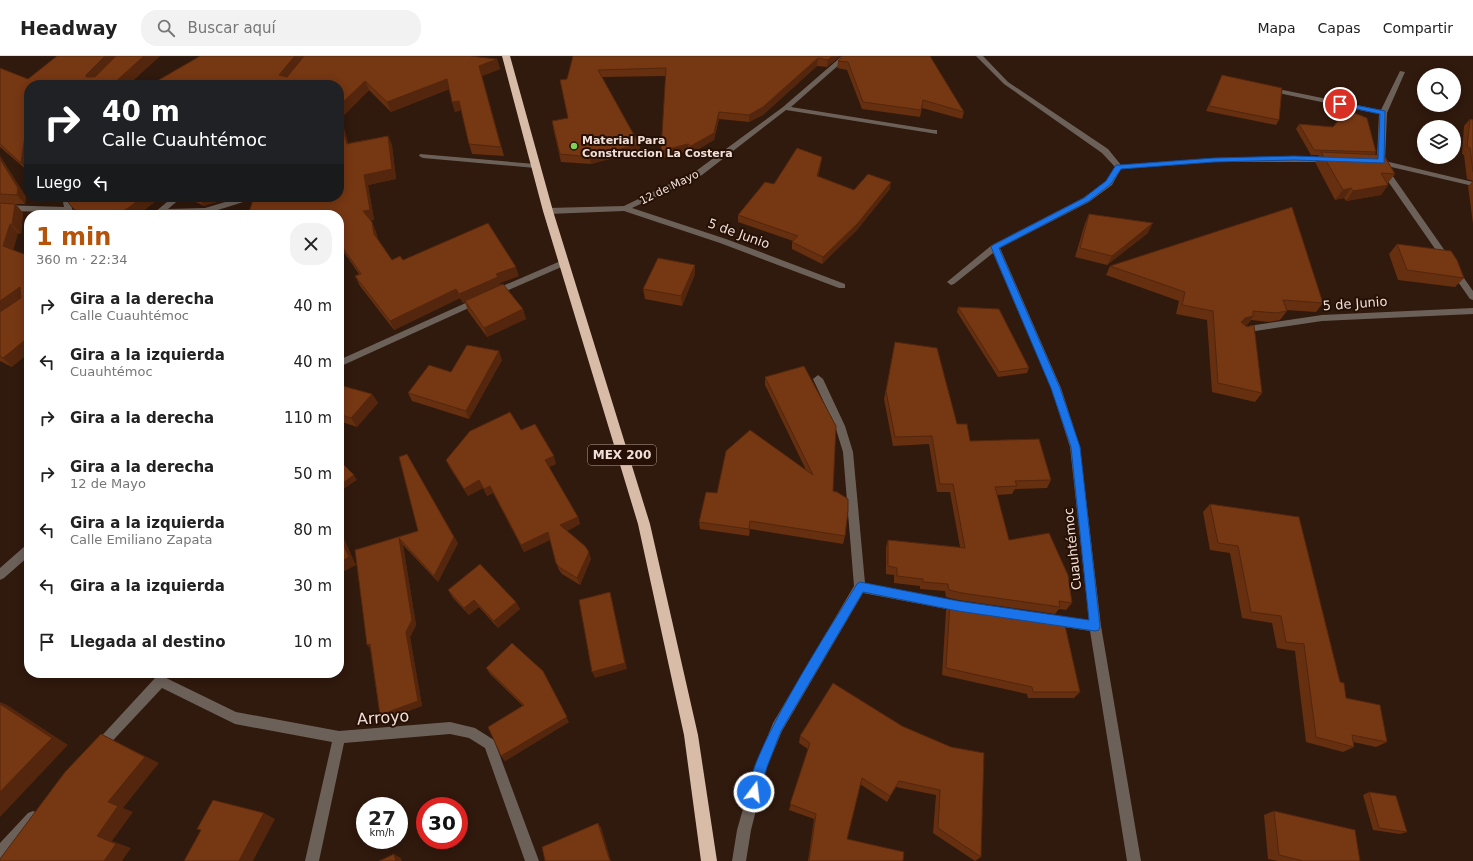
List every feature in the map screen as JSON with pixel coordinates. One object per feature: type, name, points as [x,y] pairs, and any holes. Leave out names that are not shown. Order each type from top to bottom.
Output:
[{"type":"highway","name":"MEX 200","points":[[506,56],[563,263],[644,524],[691,735],[709,861]]},
{"type":"street","name":"12 de Mayo","points":[[548,211],[626,208],[699,173],[785,108],[846,56]]},
{"type":"street","points":[[980,56],[1006,83],[1105,151],[1119,167]]},
{"type":"street","points":[[1402,72],[1383,113],[1381,161],[1388,175],[1473,297]]},
{"type":"street","points":[[1283,92],[1383,113]]},
{"type":"street","points":[[785,108],[934,132]]},
{"type":"street","points":[[423,156],[536,166]]},
{"type":"street","points":[[1119,167],[1214,160],[1294,158],[1342,160]]},
{"type":"street","points":[[1366,161],[1381,161],[1473,184]]},
{"type":"street","points":[[951,282],[995,247],[1086,200],[1108,183],[1119,167]]},
{"type":"street","points":[[163,210],[172,202]]},
{"type":"street","points":[[207,210],[234,202]]},
{"type":"street","points":[[0,208],[36,210]]},
{"type":"street","name":"5 de Junio","points":[[626,208],[723,241],[842,286]]},
{"type":"street","name":"Cuauhtémoc","points":[[995,247],[1056,388],[1075,447],[1095,626],[1134,861]]},
{"type":"street","points":[[344,362],[563,263]]},
{"type":"street","name":"5 de Junio","points":[[1240,330],[1322,318],[1360,315],[1473,311]]},
{"type":"street","points":[[739,861],[744,830],[761,767],[777,727],[860,587],[848,452],[840,426],[818,379]]},
{"type":"street","points":[[0,575],[24,553]]},
{"type":"street","points":[[860,587],[974,608]]},
{"type":"street","points":[[1042,618],[1095,626]]},
{"type":"street","name":"Arroyo","points":[[90,756],[160,681],[234,718],[339,737],[450,728],[471,732],[490,744],[532,861]]},
{"type":"street","points":[[312,861],[339,737]]},
{"type":"street","points":[[0,853],[43,807]]},
{"type":"building","points":[[57,56],[105,56],[86,75],[86,77],[95,77],[116,56],[144,56],[118,80],[24,80],[24,143],[21,163],[0,144],[0,68],[28,79]]},
{"type":"building","points":[[200,56],[295,56],[279,75],[287,77],[304,56],[470,56],[497,59],[479,66],[501,147],[469,144],[459,101],[452,102],[447,79],[387,102],[365,81],[344,101],[344,80],[159,80]]},
{"type":"building","points":[[573,56],[832,56],[828,60],[818,58],[763,107],[749,115],[719,112],[714,133],[691,146],[688,144],[661,151],[666,68],[598,70],[639,144],[590,157],[560,154],[552,121],[568,118],[560,80],[567,79]]},
{"type":"building","points":[[843,56],[930,56],[964,112],[923,100],[921,110],[863,102],[848,62],[838,61]]},
{"type":"building","points":[[1222,75],[1282,88],[1279,120],[1209,106]]},
{"type":"building","points":[[1347,110],[1367,118],[1376,152],[1314,150],[1299,124],[1333,127]]},
{"type":"building","points":[[1470,119],[1473,120],[1473,172],[1470,148],[1467,147]]},
{"type":"building","points":[[344,134],[347,144],[388,136],[392,169],[364,175],[370,210],[363,211],[372,222],[374,234],[392,260],[400,256],[403,260],[488,223],[516,267],[496,274],[498,277],[459,294],[456,289],[390,321],[355,276],[361,274],[344,249],[344,210],[250,210],[252,202],[344,202]]},
{"type":"building","points":[[797,148],[822,157],[817,176],[854,190],[868,174],[891,182],[858,223],[823,257],[792,242],[798,236],[738,215],[765,182],[774,184]]},
{"type":"building","points":[[1321,152],[1384,155],[1395,174],[1381,173],[1388,185],[1353,191],[1351,188],[1343,190]]},
{"type":"building","points":[[0,159],[18,188],[17,195],[0,194]]},
{"type":"building","points":[[68,202],[136,202],[125,210],[75,210]]},
{"type":"building","points":[[0,203],[15,204],[12,225],[10,224],[3,246],[24,254],[24,341],[3,358],[0,356],[0,312],[21,298],[20,287],[0,301]]},
{"type":"building","points":[[1292,207],[1323,303],[1283,300],[1287,311],[1276,313],[1253,311],[1253,316],[1245,318],[1241,322],[1247,327],[1254,325],[1262,393],[1218,383],[1213,311],[1182,305],[1185,292],[1110,266]]},
{"type":"building","points":[[1089,214],[1153,223],[1112,256],[1080,248]]},
{"type":"building","points":[[1397,244],[1451,251],[1457,260],[1464,278],[1407,270]]},
{"type":"building","points":[[658,258],[695,265],[681,296],[643,289]]},
{"type":"building","points":[[503,284],[523,309],[484,328],[465,301]]},
{"type":"building","points":[[958,307],[999,309],[1029,368],[999,372]]},
{"type":"building","points":[[895,342],[937,348],[957,424],[967,424],[970,441],[1039,439],[1051,480],[1015,481],[1017,486],[995,487],[1009,540],[1049,533],[1068,575],[1072,603],[1059,601],[1060,607],[962,593],[949,590],[948,584],[923,582],[923,579],[897,576],[897,568],[888,566],[888,540],[965,548],[953,484],[940,484],[932,436],[895,437],[886,391]]},
{"type":"building","points":[[467,345],[499,351],[466,411],[408,393],[429,365],[451,372]]},
{"type":"building","points":[[804,366],[836,426],[833,491],[848,499],[845,536],[750,521],[749,529],[699,522],[706,492],[717,493],[726,451],[750,430],[813,475],[765,377]]},
{"type":"building","points":[[344,386],[372,394],[351,418],[344,416]]},
{"type":"building","points":[[510,412],[521,430],[535,424],[554,456],[545,460],[578,517],[560,525],[585,546],[589,552],[577,578],[559,567],[556,563],[548,532],[521,545],[490,486],[484,489],[479,480],[464,489],[446,460],[470,431]]},
{"type":"building","points":[[407,454],[454,537],[434,576],[399,538],[412,620],[406,632],[418,701],[380,715],[370,644],[367,645],[355,550],[418,531],[399,457]]},
{"type":"building","points":[[344,465],[354,475],[344,482]]},
{"type":"building","points":[[1210,504],[1299,517],[1340,682],[1344,683],[1346,698],[1380,705],[1387,742],[1352,735],[1354,747],[1316,737],[1304,644],[1286,642],[1281,616],[1251,612],[1238,546],[1218,543]]},
{"type":"building","points":[[344,546],[349,557],[344,560]]},
{"type":"building","points":[[480,564],[516,602],[494,621],[474,600],[464,608],[448,590]]},
{"type":"building","points":[[610,592],[625,663],[592,672],[579,600]]},
{"type":"building","points":[[950,603],[1064,621],[1080,692],[1033,692],[1032,687],[946,668]]},
{"type":"building","points":[[512,643],[543,671],[567,717],[501,756],[488,727],[524,705],[486,668]]},
{"type":"building","points":[[833,683],[902,726],[951,747],[984,753],[981,857],[938,828],[940,790],[899,781],[890,796],[862,778],[847,839],[904,852],[903,861],[809,861],[816,814],[790,804],[810,743],[800,736]]},
{"type":"building","points":[[0,704],[52,738],[0,792]]},
{"type":"building","points":[[101,734],[145,757],[108,802],[118,806],[97,836],[116,844],[104,861],[0,861],[65,772]]},
{"type":"building","points":[[1369,792],[1396,796],[1407,832],[1379,828]]},
{"type":"building","points":[[213,800],[264,813],[239,861],[184,861],[201,830],[197,829]]},
{"type":"building","points":[[1274,811],[1355,830],[1360,861],[1303,861],[1279,855]]},
{"type":"building","points":[[598,823],[610,861],[545,861],[542,847]]},
{"type":"building","points":[[394,854],[396,861],[379,861]]},
{"type":"place","name":"Material Para Construccion La Costera","points":[[574,146]]},
{"type":"route","points":[[754,792],[761,767],[777,727],[860,587],[958,606],[1095,626],[1075,447],[1056,388],[995,247],[1086,200],[1108,183],[1119,167],[1163,162],[1294,158],[1381,161],[1383,113],[1340,104]]}]
